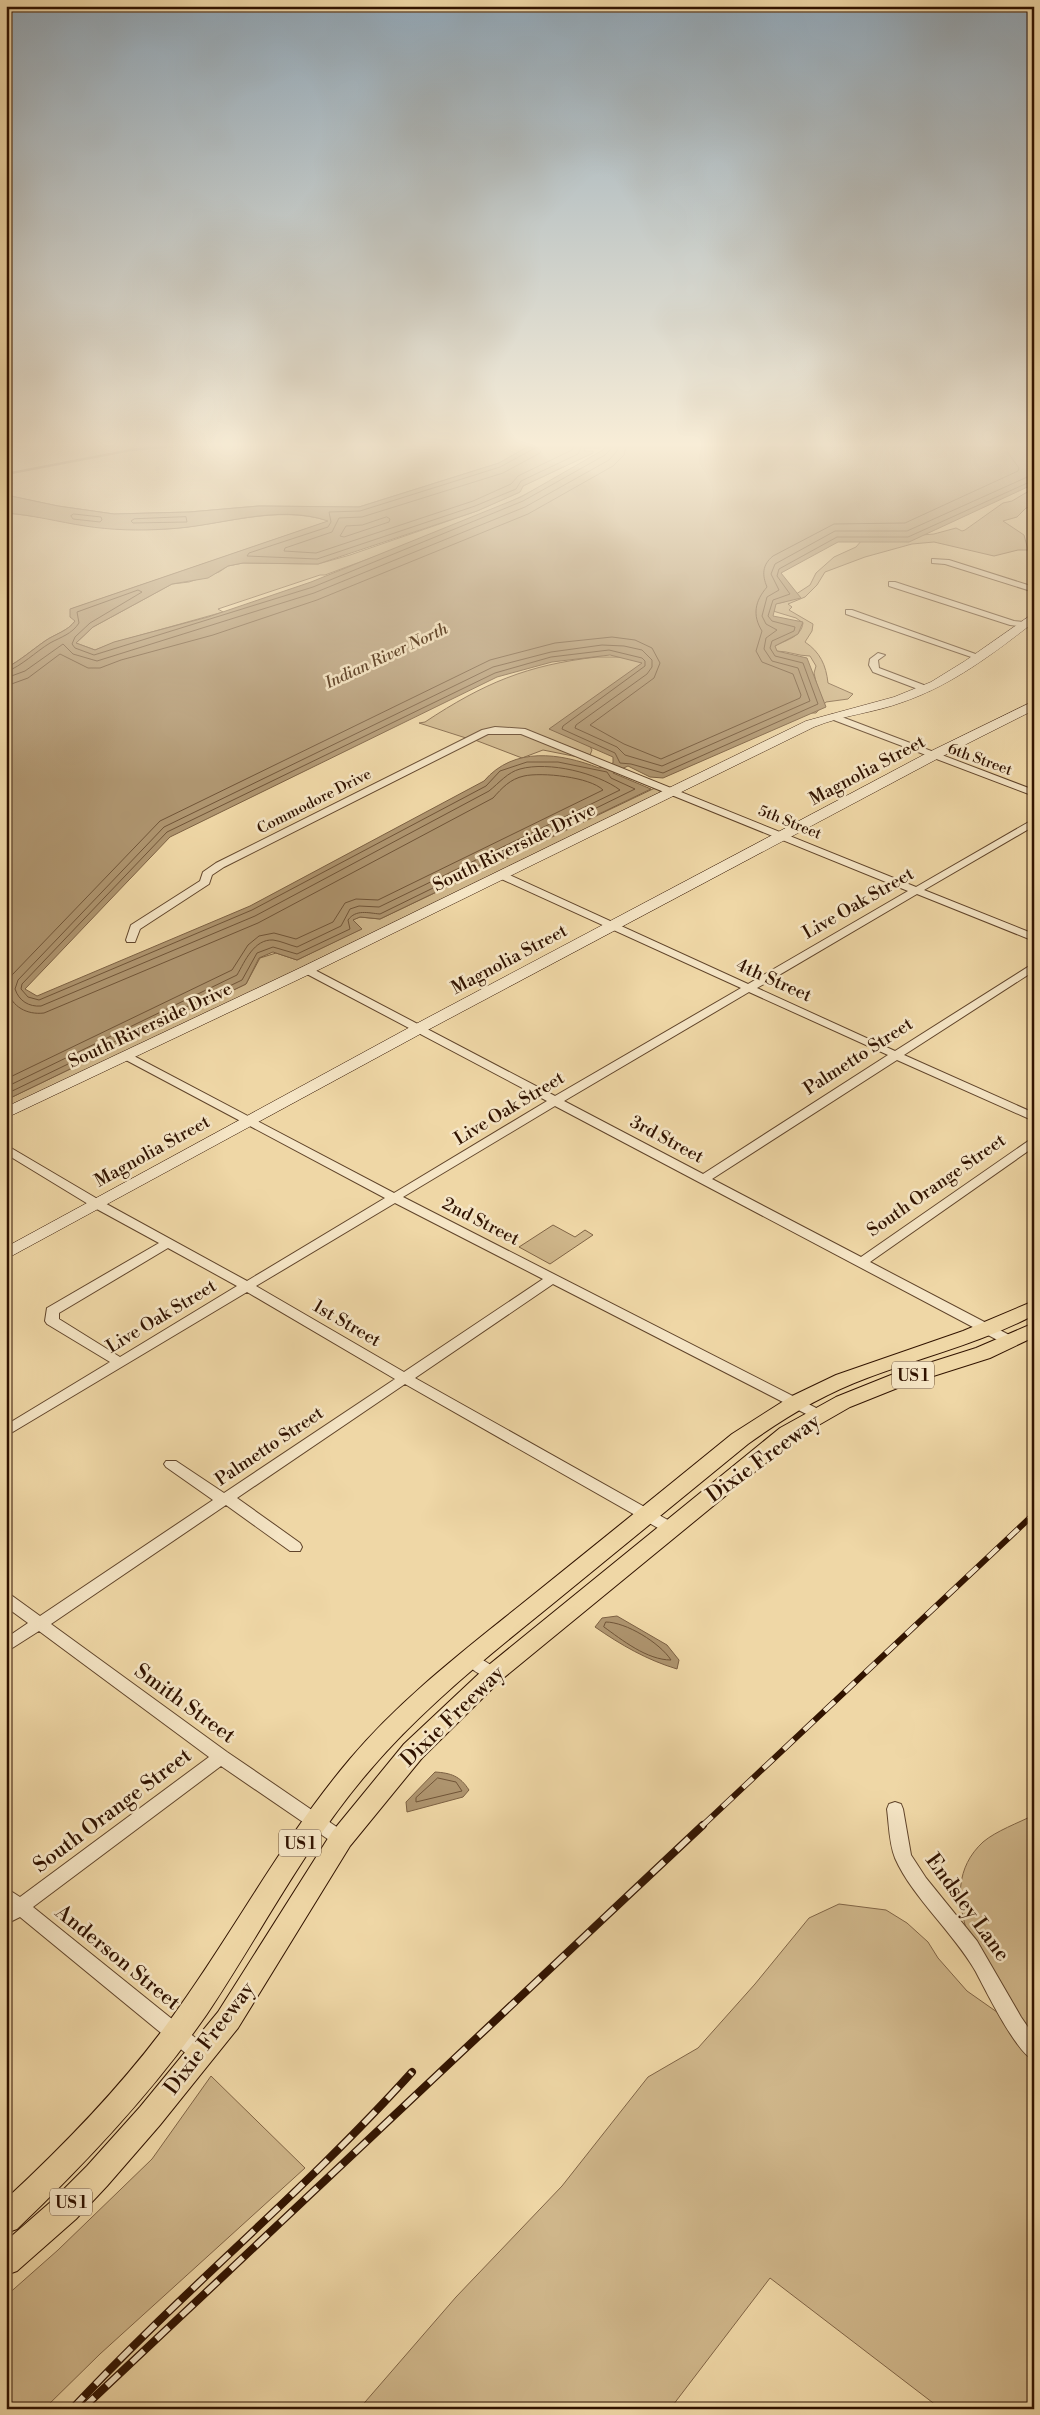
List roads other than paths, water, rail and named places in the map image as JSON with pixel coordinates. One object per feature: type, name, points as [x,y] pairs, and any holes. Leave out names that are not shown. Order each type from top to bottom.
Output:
[{"type":"main road","name":"Dixie Freeway","points":[[6,2219],[48,2180],[104,2121],[177,2033],[220,1971],[277,1879],[316,1821],[361,1764],[420,1702],[470,1658],[740,1439],[796,1403],[859,1373],[988,1329],[1034,1307]]},
{"type":"main road","name":"Dixie Freeway","points":[[6,2262],[65,2209],[96,2176],[200,2054],[246,1993],[341,1839],[366,1806],[413,1750],[493,1674],[788,1433],[819,1415],[872,1390],[953,1363],[1010,1341],[1034,1329]]},
{"type":"street","points":[[934,561],[946,562],[1034,590]]},
{"type":"street","points":[[892,584],[1013,623],[1030,622]]},
{"type":"street","points":[[849,612],[980,657]]},
{"type":"street","name":"South Riverside Drive","points":[[6,1113],[128,1057],[810,724],[834,716],[880,706],[926,689],[948,678],[1030,622]]},
{"type":"street","points":[[881,655],[874,659],[873,665],[876,670],[926,689]]},
{"type":"street","name":"Magnolia Street","points":[[6,1254],[246,1121],[418,1029],[932,756],[1034,705]]},
{"type":"street","name":"6th Street","points":[[834,716],[932,756],[1034,793]]},
{"type":"street","name":"Commodore Drive","points":[[130,940],[136,927],[205,882],[206,874],[484,732],[512,730],[534,736]]},
{"type":"street","name":"5th Street","points":[[534,736],[673,790],[1034,938]]},
{"type":"street","name":"Live Oak Street","points":[[6,1431],[245,1285],[555,1101],[914,890],[1034,822]]},
{"type":"street","name":"4th Street","points":[[501,874],[1034,1118]]},
{"type":"street","name":"Palmetto Street","points":[[704,1179],[894,1054],[1034,966]]},
{"type":"street","name":"3rd Street","points":[[307,970],[1010,1341]]},
{"type":"street","name":"2nd Street","points":[[128,1057],[246,1121],[819,1415]]},
{"type":"street","name":"South Orange Street","points":[[862,1262],[1034,1141]]},
{"type":"street","name":"1st Street","points":[[6,1149],[97,1204],[245,1285],[404,1378],[670,1528]]},
{"type":"street","points":[[119,1362],[52,1321],[52,1311],[168,1243]]},
{"type":"street","name":"Palmetto Street","points":[[6,1646],[554,1278]]},
{"type":"street","points":[[171,1464],[295,1547]]},
{"type":"street","name":"Smith Street","points":[[6,1599],[221,1756],[341,1839]]},
{"type":"street","points":[[470,1658],[493,1674]]},
{"type":"street","name":"South Orange Street","points":[[11,1906],[221,1756]]},
{"type":"street","name":"Endsley Lane","points":[[895,1809],[903,1856],[920,1883],[971,1946],[1014,2023],[1034,2052]]},
{"type":"street","name":"Anderson Street","points":[[11,1906],[177,2033],[200,2054]]},
{"type":"water","name":"Indian River North","points":[[229,555],[346,555],[318,564],[243,563],[228,566],[208,578],[172,584],[93,627],[76,643],[95,650],[114,642],[208,617],[311,582],[378,555],[815,555],[781,573],[801,598],[776,604],[773,616],[803,622],[798,634],[775,646],[777,651],[807,658],[826,707],[663,778],[650,777],[628,766],[613,773],[651,789],[380,919],[360,917],[353,920],[362,929],[297,960],[273,952],[259,958],[246,984],[6,1100],[6,668],[72,624],[75,621],[70,617],[70,609]],"holes":[[[610,655],[642,663],[549,729],[613,757],[613,763],[599,768],[553,756],[523,758],[509,762],[484,781],[250,906],[37,996],[25,989],[170,837],[497,677],[552,662]]]},
{"type":"water","points":[[617,1616],[667,1645],[679,1660],[677,1669],[634,1651],[595,1627],[602,1618]]},
{"type":"water","points":[[435,1772],[455,1776],[469,1790],[463,1797],[407,1812],[406,1802]]},
{"type":"railway","points":[[702,1826],[1034,1514]]},
{"type":"railway","points":[[82,2409],[703,1825]]},
{"type":"railway","points":[[72,2409],[156,2324],[329,2158],[412,2072]]}]
